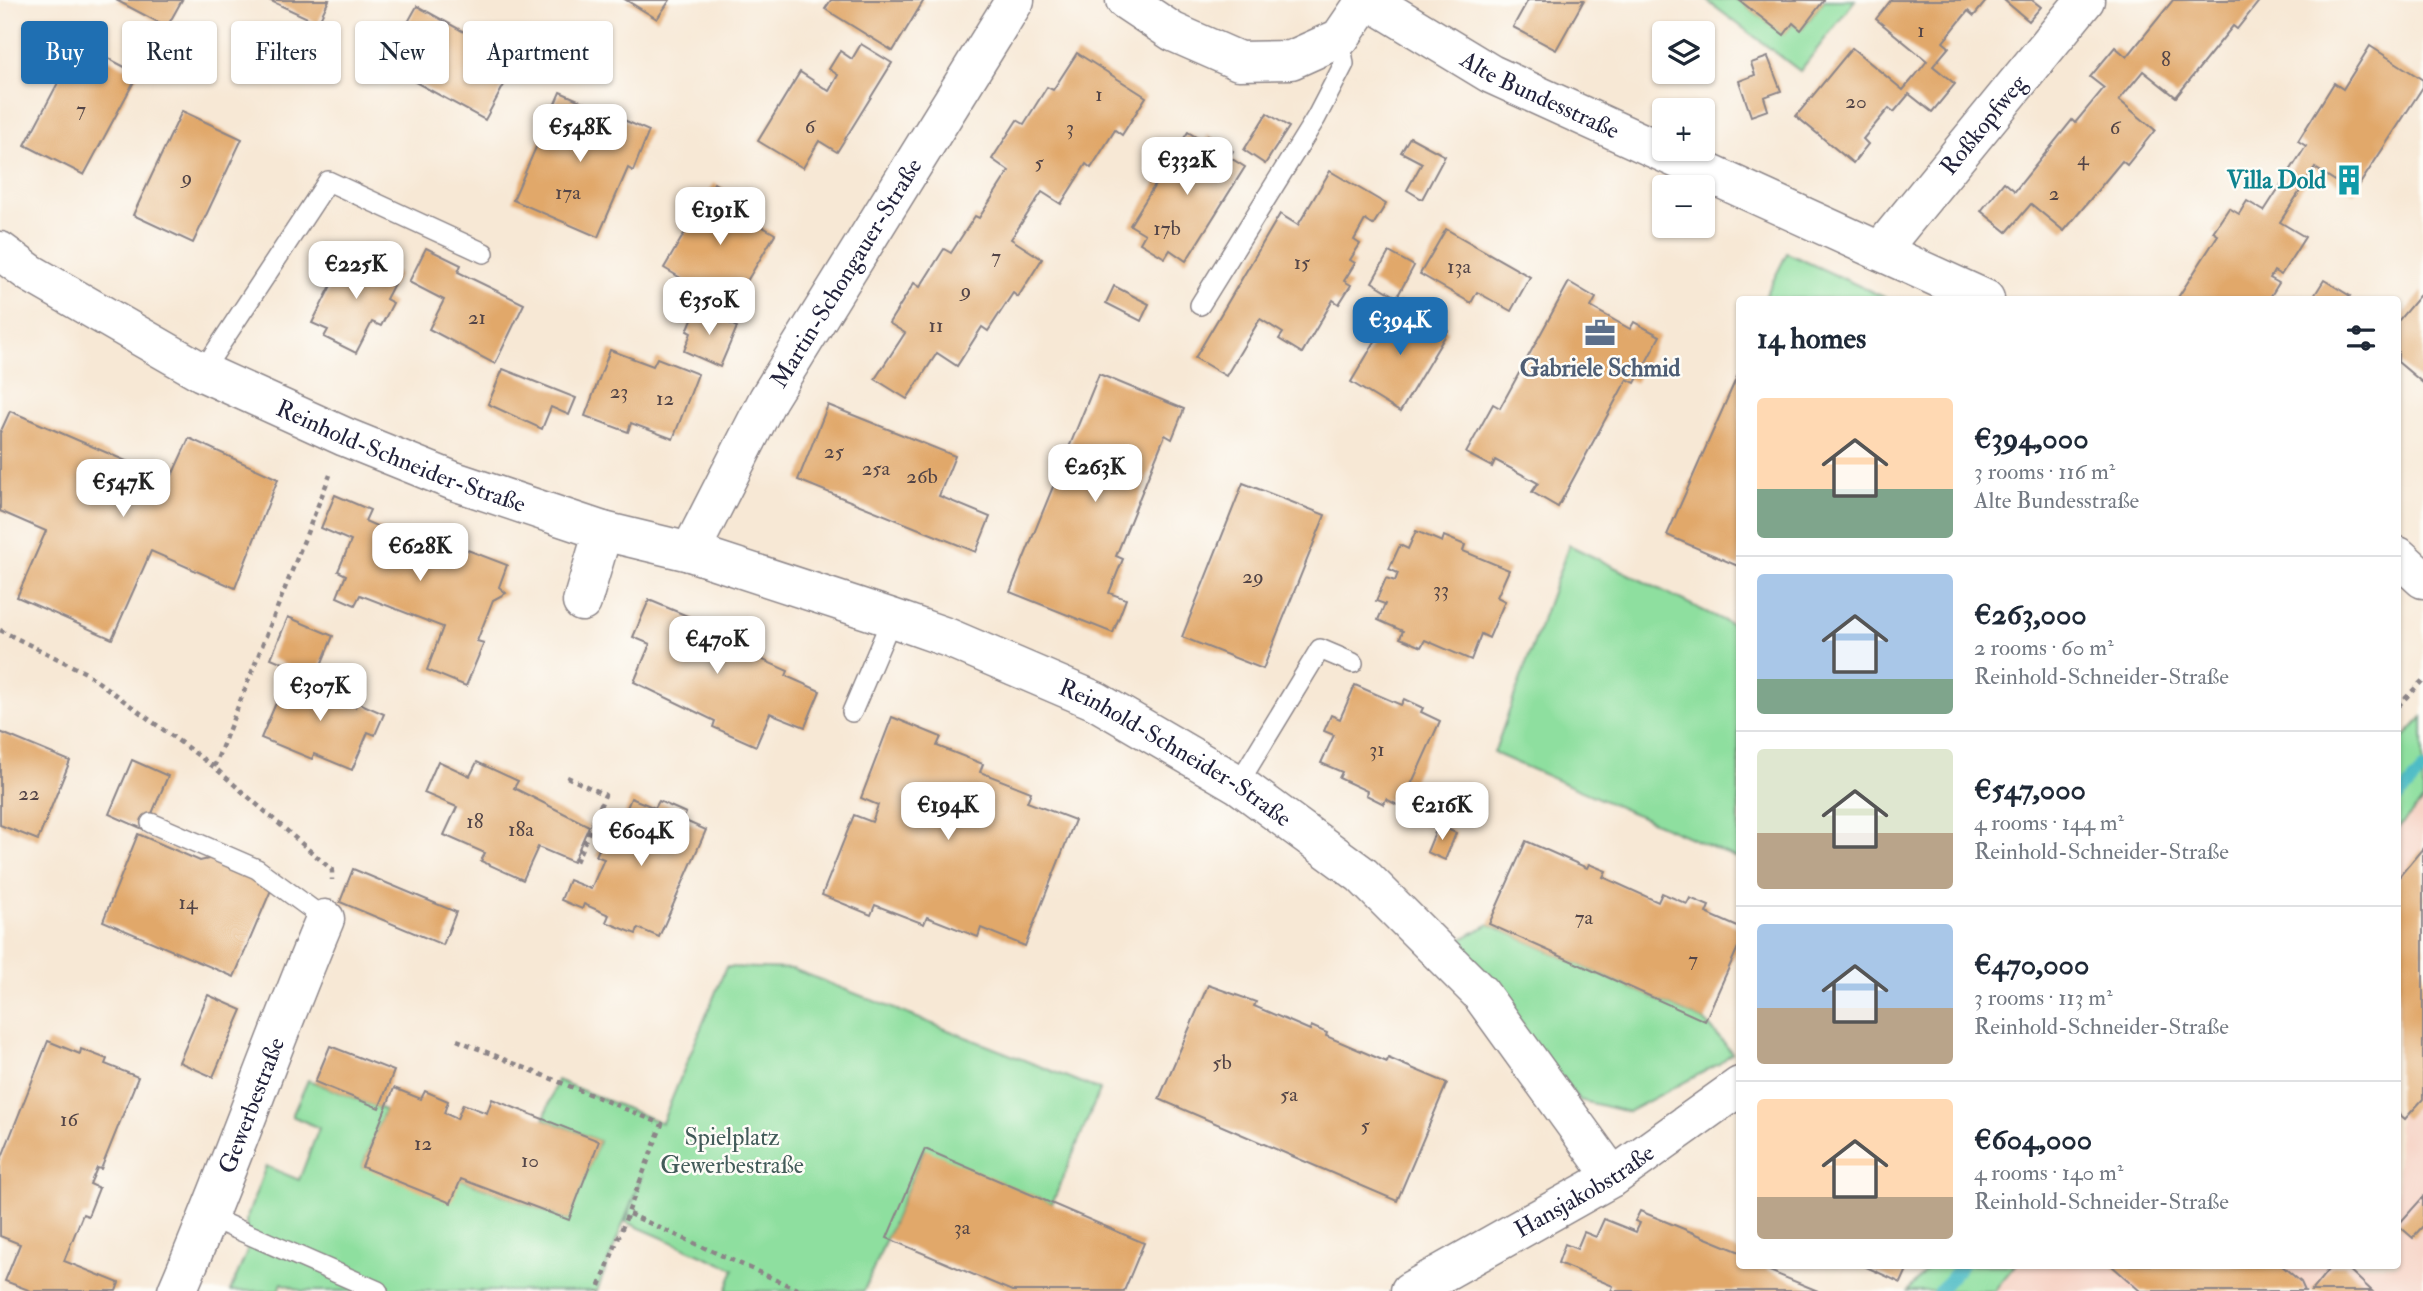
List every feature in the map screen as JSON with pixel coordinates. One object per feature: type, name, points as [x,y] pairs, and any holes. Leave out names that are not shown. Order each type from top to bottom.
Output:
[{"type":"street","name":"Martin-Schongauer-Straße","points":[[691,552],[768,399],[1015,0]]},
{"type":"street","points":[[1125,0],[1173,32],[1239,61],[1291,60],[1340,38],[1367,0]]},
{"type":"street","name":"Alte Bundesstraße","points":[[1367,0],[1491,74],[1978,296]]},
{"type":"street","name":"Roßkopfweg","points":[[1880,251],[2085,0]]},
{"type":"street","name":"Reinhold-Schneider-Straße","points":[[0,251],[30,273],[202,372],[345,437],[454,481],[603,531],[691,552],[949,638],[1096,701],[1238,784],[1363,875],[1480,993],[1613,1177]]},
{"type":"street","points":[[582,602],[603,531]]},
{"type":"street","points":[[2401,559],[2423,579]]},
{"type":"street","name":"Gewerbestraße","points":[[177,1291],[209,1217],[245,1116],[329,902]]},
{"type":"street","name":"Hansjakobstraße","points":[[1425,1288],[1613,1177],[1736,1089]]},
{"type":"lane","points":[[1200,305],[1316,118],[1344,64],[1340,38]]},
{"type":"lane","points":[[202,372],[328,181],[484,253]]},
{"type":"lane","points":[[852,712],[892,618]]},
{"type":"lane","points":[[1238,784],[1320,649],[1353,663]]},
{"type":"lane","points":[[151,823],[329,902]]},
{"type":"lane","points":[[209,1217],[378,1291]]},
{"type":"path","points":[[214,767],[345,437]]},
{"type":"path","points":[[0,629],[86,673],[214,767],[332,870],[329,902]]},
{"type":"path","points":[[2401,703],[2423,680]]},
{"type":"path","points":[[566,777],[605,795],[575,864]]},
{"type":"path","points":[[457,1040],[662,1124],[598,1291]]},
{"type":"path","points":[[629,1214],[801,1291]]},
{"type":"shaded area","points":[[2423,801],[2423,1291],[1994,1291],[2012,1269],[2401,1269],[2401,825]]},
{"type":"green space","points":[[1706,0],[1739,0],[1784,34],[1793,23],[1802,29],[1824,0],[1855,0],[1800,71]]},
{"type":"green space","points":[[1787,253],[1881,296],[1766,296]]},
{"type":"green space","points":[[1569,545],[1736,627],[1736,858],[1494,753]]},
{"type":"green space","points":[[2423,717],[2423,801],[2401,825],[2401,741]]},
{"type":"green space","points":[[1489,924],[1705,1021],[1732,1053],[1719,1064],[1628,1112],[1579,1100],[1451,945]]},
{"type":"green space","name":"Spielplatz Gewerbestraße","points":[[726,967],[793,969],[1100,1090],[1052,1204],[924,1150],[864,1291],[726,1291],[734,1269],[626,1222],[642,1175],[597,1291],[302,1291],[282,1283],[279,1291],[230,1291],[247,1252],[246,1220],[266,1166],[299,1180],[319,1128],[292,1116],[308,1080],[385,1110],[362,1167],[461,1179],[568,1220],[599,1141],[544,1119],[557,1080],[662,1123]]},
{"type":"green space","points":[[1927,1269],[2012,1269],[1994,1291],[1908,1291]]},
{"type":"building","points":[[116,0],[182,0],[170,21],[156,21]]},
{"type":"building","points":[[269,0],[329,0],[319,21]]},
{"type":"building","points":[[626,0],[670,0],[657,19]]},
{"type":"building","points":[[831,0],[924,0],[893,51],[825,9]]},
{"type":"building","points":[[1528,0],[1584,0],[1556,50],[1513,27]]},
{"type":"building","points":[[1739,0],[1824,0],[1801,30],[1793,23],[1784,35]]},
{"type":"building","points":[[1891,0],[1987,0],[1974,16],[1968,11],[1943,42],[1949,47],[1933,66],[1955,84],[1932,112],[1909,94],[1894,112],[1889,108],[1863,139],[1868,144],[1853,163],[1796,116],[1852,48],[1903,90],[1915,76],[1927,61],[1876,19]]},
{"type":"building","points":[[2004,0],[2032,0],[2041,7],[2029,21]]},
{"type":"building","points":[[2173,0],[2260,0],[2237,29],[2233,26],[2176,97],[2143,71],[2119,100],[2155,130],[2127,165],[2122,161],[2064,231],[2031,204],[2007,232],[1981,211],[2004,182],[2015,191],[2072,120],[2075,123],[2104,88],[2090,77],[2115,47],[2127,57]]},
{"type":"building","points":[[417,6],[444,21],[409,21]]},
{"type":"building","points":[[449,24],[463,31],[463,84],[505,84],[485,120],[419,84],[449,84]]},
{"type":"building","points":[[861,44],[892,63],[837,152],[819,141],[803,168],[758,141],[800,72],[829,91],[838,75],[829,69],[840,51],[852,59]]},
{"type":"building","name":"Villa Dold","points":[[2370,46],[2423,80],[2423,87],[2354,193],[2315,168],[2280,222],[2305,237],[2281,275],[2274,271],[2270,278],[2279,283],[2271,296],[2179,296],[2218,235],[2213,232],[2229,208],[2239,214],[2247,201],[2264,211],[2306,146],[2298,141],[2334,83],[2343,89]]},
{"type":"building","points":[[1077,53],[1146,97],[1122,135],[1115,130],[1091,168],[1086,164],[1061,204],[1042,192],[1011,239],[1042,259],[1018,297],[1013,293],[988,331],[982,327],[957,366],[937,353],[907,399],[875,379],[905,333],[889,323],[914,283],[920,287],[944,249],[951,253],[975,216],[979,218],[1009,171],[992,159],[1017,120],[1024,124],[1047,87],[1053,90]]},
{"type":"building","points":[[1768,57],[1781,91],[1764,97],[1768,110],[1751,116],[1739,81],[1755,75],[1751,63]]},
{"type":"building","points":[[108,58],[122,66],[122,84],[133,84],[84,175],[25,145],[57,84],[108,84]]},
{"type":"building","points":[[560,92],[649,131],[633,171],[628,168],[598,237],[513,200]]},
{"type":"building","points":[[182,111],[242,139],[193,243],[133,215]]},
{"type":"building","points":[[1267,113],[1289,127],[1265,164],[1244,150]]},
{"type":"building","points":[[1188,132],[1204,142],[1208,135],[1233,151],[1229,157],[1245,167],[1186,261],[1170,250],[1165,258],[1140,243],[1145,234],[1130,225]]},
{"type":"building","points":[[1410,137],[1445,156],[1422,199],[1407,190],[1422,163],[1401,152]]},
{"type":"building","points":[[1330,171],[1386,204],[1373,225],[1365,220],[1354,240],[1360,244],[1350,260],[1355,263],[1344,281],[1351,285],[1339,304],[1333,300],[1302,353],[1279,339],[1283,333],[1260,319],[1226,376],[1195,358],[1280,214],[1298,225]]},
{"type":"building","points":[[714,183],[756,208],[749,219],[775,234],[731,308],[664,268]]},
{"type":"building","points":[[1446,229],[1530,277],[1511,311],[1477,292],[1471,303],[1420,274]]},
{"type":"building","points":[[426,248],[461,265],[458,272],[524,304],[495,364],[429,329],[444,300],[409,282]]},
{"type":"building","points":[[349,250],[399,274],[386,299],[393,303],[381,326],[372,322],[356,353],[324,337],[328,330],[312,323]]},
{"type":"building","points":[[1389,252],[1414,266],[1397,297],[1372,282]]},
{"type":"building","points":[[2324,280],[2350,296],[2314,296]]},
{"type":"building","points":[[1569,282],[1596,298],[1591,307],[1630,329],[1634,322],[1660,336],[1635,383],[1627,379],[1558,507],[1532,492],[1538,483],[1495,460],[1492,467],[1466,453],[1493,404],[1500,408]]},
{"type":"building","points":[[1114,286],[1149,304],[1141,321],[1106,303]]},
{"type":"building","points":[[2423,291],[2423,383],[2401,365],[2401,317]]},
{"type":"building","points":[[1399,301],[1448,331],[1400,412],[1351,382]]},
{"type":"building","points":[[697,307],[737,327],[720,367],[684,351],[691,333],[687,331]]},
{"type":"building","points":[[610,350],[653,366],[657,358],[698,374],[673,439],[631,423],[628,432],[585,416]]},
{"type":"building","points":[[503,369],[576,398],[569,415],[551,407],[542,429],[488,404]]},
{"type":"building","points":[[1099,374],[1184,409],[1172,439],[1165,435],[1116,556],[1123,559],[1109,593],[1126,599],[1113,633],[1010,592]]},
{"type":"building","points":[[1736,379],[1736,565],[1667,535]]},
{"type":"building","points":[[828,405],[955,456],[939,496],[990,517],[976,552],[798,480]]},
{"type":"building","points":[[10,411],[170,480],[189,438],[278,479],[235,588],[151,551],[112,639],[17,597],[46,531],[0,511],[0,433]]},
{"type":"building","points":[[1243,483],[1325,515],[1263,669],[1182,637]]},
{"type":"building","points":[[335,495],[370,510],[365,521],[397,535],[399,531],[419,540],[423,533],[507,565],[499,587],[506,593],[493,600],[477,641],[484,643],[466,686],[427,670],[443,627],[360,595],[355,605],[337,597],[346,575],[338,571],[351,541],[321,528]]},
{"type":"building","points":[[1416,531],[1442,542],[1444,536],[1465,545],[1463,551],[1509,570],[1497,597],[1505,601],[1489,638],[1481,634],[1471,660],[1425,640],[1421,647],[1400,638],[1403,631],[1378,620],[1385,604],[1376,601],[1386,578],[1395,581],[1398,573],[1389,569],[1400,545],[1408,549]]},
{"type":"building","points":[[649,600],[709,625],[706,630],[747,647],[745,652],[788,671],[786,676],[820,691],[805,727],[770,713],[756,746],[713,727],[715,721],[634,682],[650,644],[633,637]]},
{"type":"building","points":[[288,617],[333,636],[316,677],[271,658]]},
{"type":"building","points":[[288,675],[320,689],[324,679],[339,685],[334,698],[355,707],[357,702],[384,714],[375,735],[368,732],[352,770],[314,754],[312,759],[261,738]]},
{"type":"building","points":[[1355,685],[1401,705],[1404,699],[1423,708],[1421,712],[1440,721],[1401,807],[1386,799],[1384,804],[1366,795],[1367,791],[1339,778],[1342,772],[1321,763],[1334,735],[1324,731],[1331,715],[1340,719]]},
{"type":"building","points":[[892,717],[941,737],[937,746],[983,764],[980,772],[1031,792],[1027,802],[1075,820],[1025,946],[981,928],[978,937],[927,917],[924,924],[875,905],[871,915],[822,895],[854,815],[872,822],[878,805],[861,798]]},
{"type":"building","points":[[0,732],[70,761],[38,840],[0,825]]},
{"type":"building","points":[[132,760],[168,776],[145,830],[109,814]]},
{"type":"building","points":[[438,761],[470,776],[477,762],[518,781],[514,788],[589,826],[573,862],[538,847],[523,880],[481,861],[485,853],[444,835],[457,807],[424,793]]},
{"type":"building","points":[[631,798],[655,808],[659,801],[686,813],[683,820],[706,830],[659,937],[638,928],[636,934],[606,922],[609,915],[584,904],[582,909],[561,900],[569,880],[591,889],[604,859],[596,856],[603,840],[612,844]]},
{"type":"building","points":[[1438,825],[1456,833],[1445,860],[1427,852]]},
{"type":"building","points":[[138,834],[200,861],[213,858],[274,883],[234,977],[103,921]]},
{"type":"building","points":[[1526,841],[1587,868],[1589,864],[1606,871],[1603,877],[1658,902],[1662,893],[1687,904],[1690,898],[1709,906],[1706,913],[1736,926],[1736,952],[1705,1021],[1489,924]]},
{"type":"building","points":[[2423,848],[2423,1099],[2405,1119],[2401,1116],[2401,874]]},
{"type":"building","points":[[353,869],[456,912],[443,945],[340,902]]},
{"type":"building","points":[[1208,985],[1256,1002],[1254,1006],[1310,1030],[1311,1026],[1327,1033],[1326,1036],[1387,1062],[1388,1058],[1447,1083],[1397,1201],[1159,1099]]},
{"type":"building","points":[[208,995],[242,1010],[213,1077],[179,1062]]},
{"type":"building","points":[[48,1041],[80,1054],[81,1049],[107,1059],[105,1064],[138,1077],[101,1169],[97,1168],[90,1184],[99,1188],[88,1216],[83,1214],[64,1261],[119,1283],[116,1291],[31,1291],[5,1281],[20,1244],[0,1236],[0,1162]]},
{"type":"building","points":[[330,1046],[394,1071],[379,1108],[315,1082]]},
{"type":"building","points":[[394,1088],[421,1099],[425,1091],[448,1101],[444,1113],[457,1119],[463,1104],[487,1113],[492,1099],[599,1141],[569,1220],[461,1179],[451,1203],[362,1167]]},
{"type":"building","points":[[925,1149],[1144,1243],[1124,1291],[1012,1291],[887,1238]]},
{"type":"building","points":[[2423,1197],[2423,1227],[2413,1238],[2401,1228],[2401,1222]]},
{"type":"building","points":[[1640,1211],[1736,1250],[1736,1269],[1767,1269],[1818,1291],[1611,1291],[1613,1286],[1558,1263],[1565,1244],[1577,1249],[1584,1232],[1596,1237],[1604,1219],[1636,1232],[1640,1223],[1635,1221]]},
{"type":"building","points":[[1871,1269],[1907,1269],[1901,1283]]},
{"type":"building","points":[[2115,1269],[2286,1269],[2301,1282],[2305,1291],[2140,1291]]},
{"type":"building","points":[[2329,1269],[2348,1269],[2372,1291],[2311,1291]]},
{"type":"waterway","points":[[2401,795],[2423,770]]},
{"type":"waterway","points":[[1939,1291],[1958,1269]]},
{"type":"place","name":"Villa Dold","points":[[2349,180]]},
{"type":"place","name":"Gabriele Schmid","points":[[1600,333]]}]
